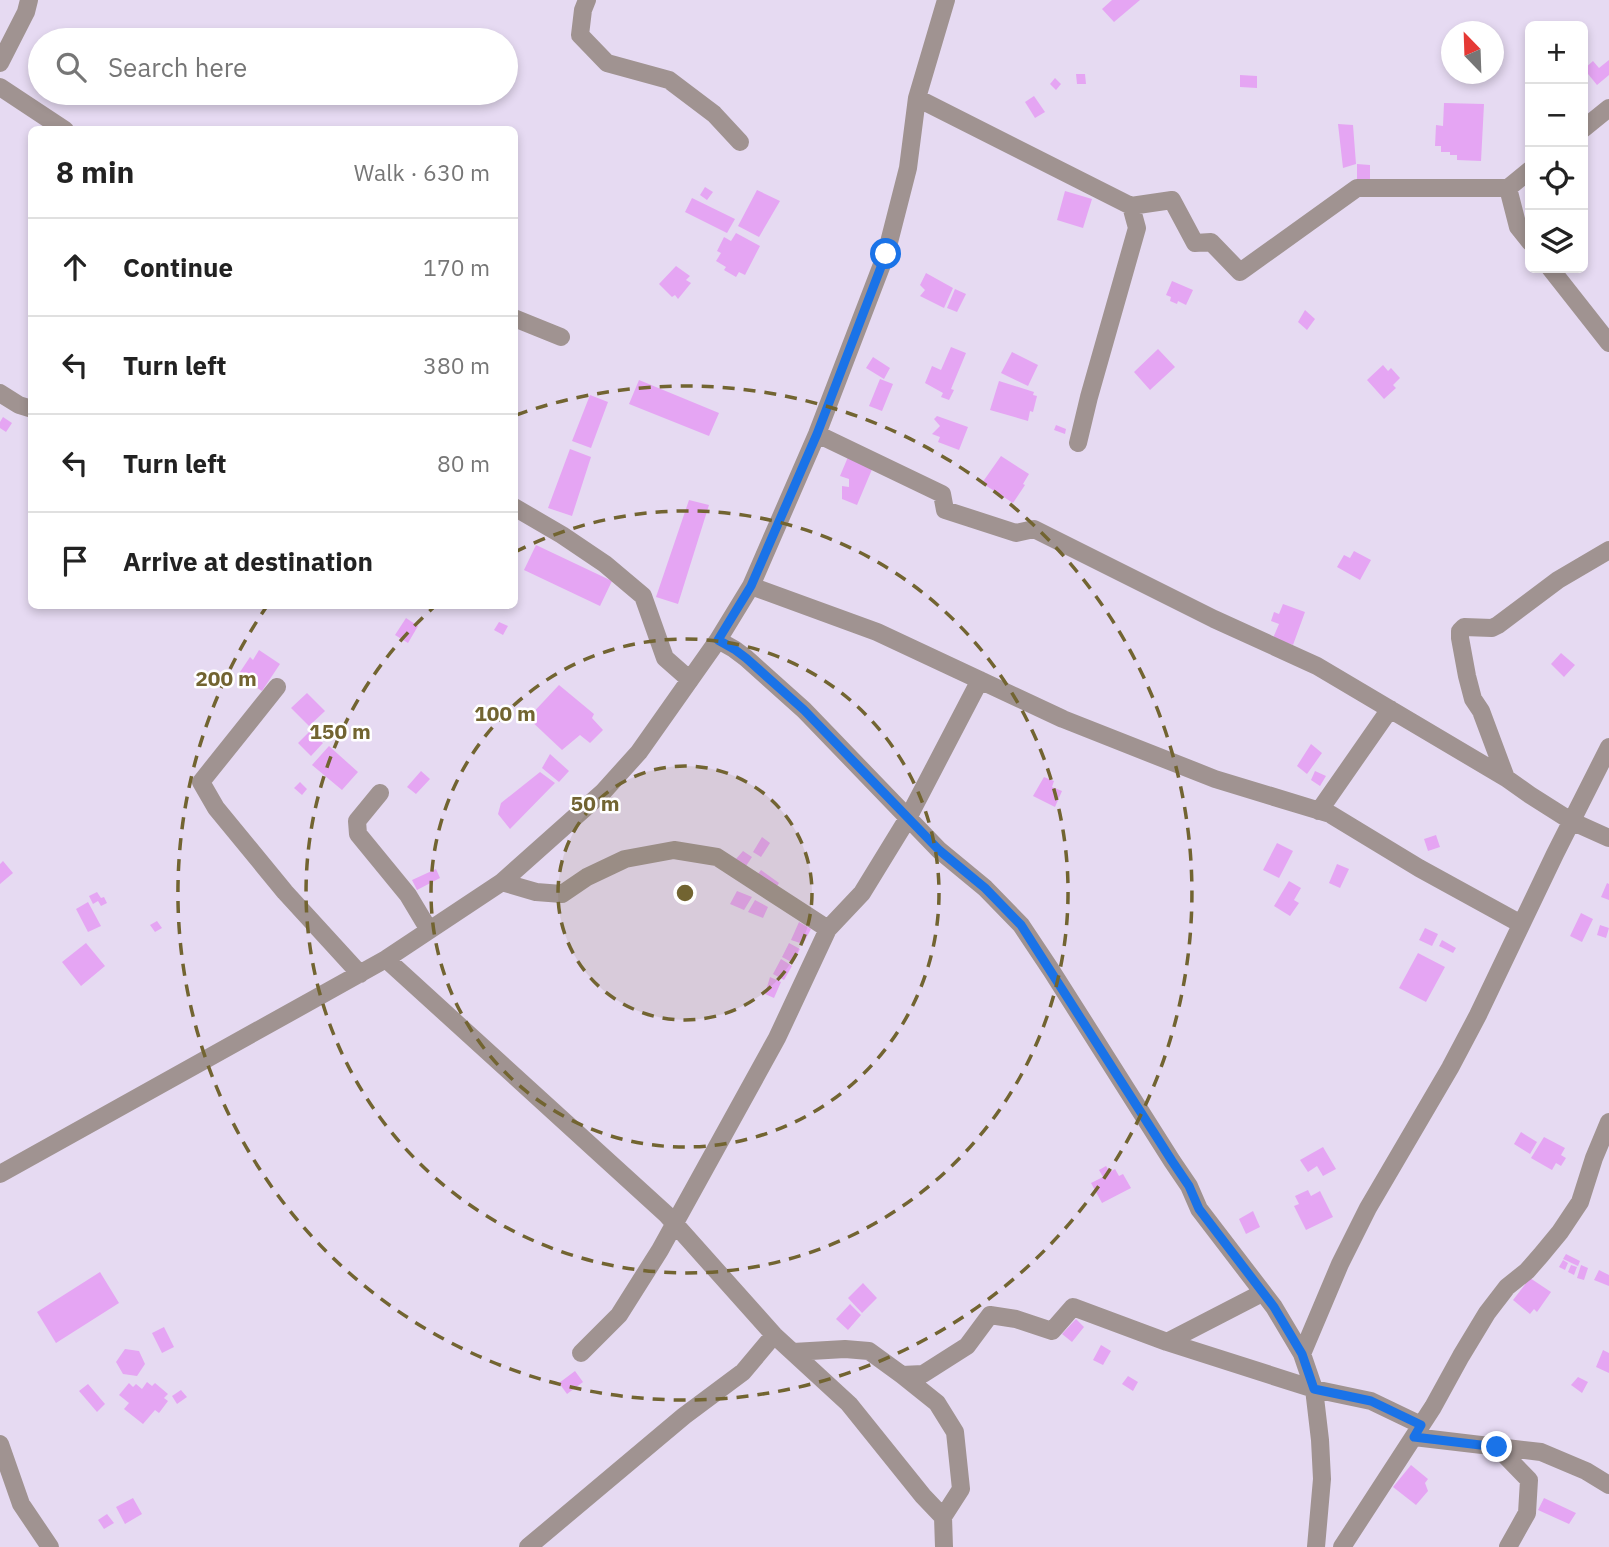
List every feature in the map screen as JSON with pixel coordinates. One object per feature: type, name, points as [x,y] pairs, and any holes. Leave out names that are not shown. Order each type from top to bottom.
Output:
[{"type":"street","points":[[0,63],[26,12],[29,0]]},
{"type":"street","points":[[587,0],[580,35],[607,63],[669,80],[714,114],[740,142]]},
{"type":"street","points":[[0,1174],[386,959],[502,883],[603,792],[639,752],[718,640],[751,586],[817,434],[886,254],[908,168],[917,98],[946,0]]},
{"type":"street","points":[[0,87],[59,126]]},
{"type":"street","points":[[917,98],[1131,206],[1172,200],[1195,243],[1211,243],[1240,272],[1357,188],[1508,188],[1525,174]]},
{"type":"street","points":[[1588,125],[1609,108]]},
{"type":"street","points":[[1508,188],[1518,227],[1525,236]]},
{"type":"street","points":[[1078,443],[1138,228],[1131,206]]},
{"type":"street","points":[[1554,273],[1609,343]]},
{"type":"street","points":[[518,320],[561,337]]},
{"type":"street","points":[[0,393],[28,408]]},
{"type":"street","points":[[817,434],[942,494],[944,510],[1016,533],[1034,529],[1214,619],[1317,666],[1506,778],[1571,821],[1609,838]]},
{"type":"street","points":[[518,508],[605,564],[643,596],[665,659],[690,680]]},
{"type":"street","points":[[1506,778],[1482,711],[1473,699],[1460,631],[1469,626],[1492,628],[1498,625],[1558,580],[1609,550]]},
{"type":"street","points":[[751,586],[877,632],[1063,719],[1203,774],[1331,814],[1419,868],[1521,924]]},
{"type":"street","points":[[718,640],[734,649],[768,677],[939,850],[985,888],[1021,925],[1189,1186],[1199,1209],[1274,1307],[1302,1354],[1314,1389],[1322,1479],[1315,1547]]},
{"type":"street","points":[[581,1353],[619,1315],[675,1224],[777,1038],[828,929],[862,893],[908,818],[980,680]]},
{"type":"street","points":[[277,687],[201,782],[216,808],[276,882],[360,974]]},
{"type":"street","points":[[1319,811],[1390,709]]},
{"type":"street","points":[[1302,1354],[1340,1264],[1368,1208],[1478,1015],[1609,747]]},
{"type":"street","points":[[380,793],[357,821],[358,834],[408,895],[429,930]]},
{"type":"street","points":[[502,883],[536,892],[562,894],[587,877],[625,859],[674,850],[717,858],[828,929]]},
{"type":"street","points":[[386,959],[666,1214],[774,1335],[849,1404],[943,1517]]},
{"type":"street","points":[[1342,1547],[1433,1408],[1487,1313],[1507,1287],[1541,1255],[1580,1202],[1609,1122]]},
{"type":"street","points":[[1167,1342],[1262,1293]]},
{"type":"street","points":[[902,1375],[923,1374],[967,1346],[989,1315],[1016,1319],[1052,1331],[1073,1307],[1167,1342],[1314,1389],[1371,1401],[1418,1431],[1497,1447],[1541,1452],[1586,1471],[1609,1485]]},
{"type":"street","points":[[528,1547],[684,1416],[743,1372],[774,1335]]},
{"type":"street","points":[[793,1352],[845,1349],[869,1351],[937,1403],[955,1432],[961,1489],[943,1517],[944,1547]]},
{"type":"street","points":[[0,1444],[21,1504],[50,1547]]},
{"type":"street","points":[[1497,1447],[1529,1480],[1527,1513],[1508,1547]]},
{"type":"building","points":[[1112,0],[1140,0],[1114,22],[1102,9]]},
{"type":"building","points":[[1609,60],[1609,75],[1597,85],[1588,74],[1588,65],[1593,61],[1599,68]]},
{"type":"building","points":[[1076,74],[1085,74],[1086,84],[1077,84]]},
{"type":"building","points":[[1240,75],[1257,76],[1257,88],[1240,87]]},
{"type":"building","points":[[1055,78],[1061,84],[1056,90],[1050,84]]},
{"type":"building","points":[[1034,96],[1045,112],[1035,118],[1025,102]]},
{"type":"building","points":[[1444,103],[1484,104],[1481,161],[1457,160],[1457,155],[1441,152],[1441,146],[1435,146],[1436,125],[1443,126]]},
{"type":"building","points":[[1338,124],[1353,125],[1356,164],[1343,168]]},
{"type":"building","points":[[1357,164],[1370,165],[1370,181],[1357,181]]},
{"type":"building","points":[[705,187],[713,192],[707,200],[700,195]]},
{"type":"building","points":[[757,190],[780,201],[759,237],[738,226]]},
{"type":"building","points":[[1065,191],[1092,199],[1083,228],[1057,220]]},
{"type":"building","points":[[692,198],[735,219],[727,233],[685,212]]},
{"type":"building","points":[[736,233],[760,246],[745,275],[739,272],[736,277],[716,261],[721,253],[717,251],[724,237],[731,241]]},
{"type":"building","points":[[676,266],[690,276],[686,280],[691,283],[678,299],[675,295],[672,297],[659,284]]},
{"type":"building","points":[[926,273],[953,288],[944,308],[920,296],[925,290],[920,285]]},
{"type":"building","points":[[1172,281],[1193,290],[1186,305],[1170,301],[1171,297],[1166,295]]},
{"type":"building","points":[[955,289],[966,294],[957,312],[947,308]]},
{"type":"building","points":[[1305,310],[1315,319],[1307,330],[1298,322]]},
{"type":"building","points":[[951,347],[966,353],[949,400],[941,397],[943,393],[925,383],[932,366],[941,370]]},
{"type":"building","points":[[1158,349],[1175,367],[1150,390],[1134,372]]},
{"type":"building","points":[[1012,352],[1038,365],[1028,386],[1001,373]]},
{"type":"building","points":[[873,357],[890,368],[884,379],[866,368]]},
{"type":"building","points":[[1383,365],[1388,371],[1391,368],[1400,378],[1393,385],[1396,388],[1384,399],[1367,380]]},
{"type":"building","points":[[880,379],[893,384],[882,411],[869,406]]},
{"type":"building","points":[[639,380],[719,413],[709,436],[629,404]]},
{"type":"building","points":[[999,381],[1034,392],[1033,395],[1037,396],[1028,421],[990,410]]},
{"type":"building","points":[[590,395],[608,402],[591,448],[572,441]]},
{"type":"building","points":[[937,416],[968,427],[959,450],[938,442],[940,437],[932,434],[940,426],[934,419]]},
{"type":"building","points":[[3,417],[12,423],[6,432],[0,428]]},
{"type":"building","points":[[1056,425],[1066,429],[1065,434],[1054,430]]},
{"type":"building","points":[[570,449],[591,457],[572,516],[548,508]]},
{"type":"building","points":[[1001,456],[1029,474],[1013,503],[982,483]]},
{"type":"building","points":[[848,457],[873,467],[857,505],[842,499],[842,486],[849,487],[849,479],[840,476]]},
{"type":"building","points":[[689,500],[709,505],[678,604],[656,597]]},
{"type":"building","points":[[536,545],[612,581],[600,606],[524,570]]},
{"type":"building","points":[[1354,551],[1371,560],[1360,580],[1337,567],[1344,555],[1350,558]]},
{"type":"building","points":[[1283,604],[1305,612],[1293,645],[1273,638],[1279,624],[1271,621],[1274,612],[1279,614]]},
{"type":"building","points":[[406,618],[418,626],[408,643],[395,635]]},
{"type":"building","points":[[499,622],[508,626],[503,635],[494,630]]},
{"type":"building","points":[[259,650],[280,664],[262,691],[241,678],[240,672],[250,657],[253,660]]},
{"type":"building","points":[[1561,653],[1575,665],[1564,677],[1551,664]]},
{"type":"building","points":[[559,685],[594,714],[592,718],[603,730],[590,743],[580,735],[562,750],[528,718]]},
{"type":"building","points":[[307,693],[325,711],[309,726],[291,708]]},
{"type":"building","points":[[310,731],[323,743],[311,756],[298,743]]},
{"type":"building","points":[[1311,744],[1322,753],[1307,774],[1297,766]]},
{"type":"building","points":[[329,746],[358,772],[342,790],[312,765]]},
{"type":"building","points":[[550,754],[569,771],[559,782],[542,768]]},
{"type":"building","points":[[421,771],[430,779],[416,794],[407,787]]},
{"type":"building","points":[[1315,771],[1326,776],[1320,786],[1311,780]]},
{"type":"building","points":[[540,772],[555,783],[510,829],[498,814],[501,803]]},
{"type":"building","points":[[1044,777],[1054,781],[1052,787],[1062,791],[1055,807],[1033,796]]},
{"type":"building","points":[[300,782],[307,789],[302,795],[294,788]]},
{"type":"building","points":[[1436,835],[1440,847],[1428,851],[1424,839]]},
{"type":"building","points":[[762,837],[770,843],[761,857],[753,852]]},
{"type":"building","points":[[1277,843],[1293,851],[1279,878],[1263,870]]},
{"type":"building","points":[[743,851],[752,857],[746,866],[736,859]]},
{"type":"building","points":[[3,861],[13,873],[0,884],[0,864]]},
{"type":"building","points":[[1337,864],[1349,869],[1340,888],[1329,883]]},
{"type":"building","points":[[436,869],[440,878],[417,890],[412,880]]},
{"type":"building","points":[[761,870],[779,883],[773,892],[755,878]]},
{"type":"building","points":[[1289,881],[1301,888],[1294,900],[1299,903],[1290,916],[1274,906]]},
{"type":"building","points":[[1607,883],[1609,884],[1609,900],[1601,897]]},
{"type":"building","points":[[737,891],[752,897],[744,910],[730,904]]},
{"type":"building","points":[[97,892],[107,903],[101,906],[98,901],[93,904],[89,896]]},
{"type":"building","points":[[755,900],[768,907],[763,918],[748,912]]},
{"type":"building","points":[[88,902],[101,926],[88,932],[76,909]]},
{"type":"building","points":[[1581,913],[1593,919],[1582,942],[1570,936]]},
{"type":"building","points":[[157,921],[162,928],[155,932],[150,925]]},
{"type":"building","points":[[799,922],[811,929],[803,944],[791,940]]},
{"type":"building","points":[[1600,925],[1609,928],[1606,938],[1597,935]]},
{"type":"building","points":[[1425,928],[1438,934],[1432,946],[1419,940]]},
{"type":"building","points":[[1442,940],[1456,948],[1453,953],[1439,946]]},
{"type":"building","points":[[86,943],[105,966],[81,986],[62,962]]},
{"type":"building","points":[[789,943],[800,949],[793,963],[782,957]]},
{"type":"building","points":[[1418,953],[1445,967],[1426,1002],[1399,988]]},
{"type":"building","points":[[781,959],[792,966],[784,980],[773,974]]},
{"type":"building","points":[[770,977],[781,982],[774,998],[765,994]]},
{"type":"building","points":[[1521,1132],[1537,1142],[1530,1154],[1514,1144]]},
{"type":"building","points":[[1544,1137],[1565,1148],[1561,1155],[1566,1158],[1561,1166],[1556,1163],[1552,1170],[1531,1158]]},
{"type":"building","points":[[1323,1147],[1336,1169],[1323,1176],[1317,1166],[1308,1172],[1300,1160]]},
{"type":"building","points":[[1106,1166],[1110,1172],[1115,1169],[1119,1176],[1123,1174],[1131,1188],[1102,1203],[1091,1183],[1103,1177],[1099,1170]]},
{"type":"building","points":[[1308,1190],[1311,1196],[1320,1191],[1333,1217],[1306,1230],[1294,1206],[1299,1204],[1295,1196]]},
{"type":"building","points":[[1253,1211],[1260,1227],[1246,1234],[1239,1219]]},
{"type":"building","points":[[1566,1254],[1580,1261],[1578,1266],[1563,1259]]},
{"type":"building","points":[[1563,1260],[1568,1263],[1565,1270],[1559,1267]]},
{"type":"building","points":[[1571,1265],[1577,1267],[1574,1275],[1568,1272]]},
{"type":"building","points":[[1581,1265],[1588,1268],[1584,1280],[1577,1278]]},
{"type":"building","points":[[1599,1270],[1609,1275],[1609,1286],[1594,1280]]},
{"type":"building","points":[[100,1272],[119,1303],[56,1343],[37,1312]]},
{"type":"building","points":[[1530,1278],[1551,1292],[1537,1312],[1534,1309],[1530,1314],[1513,1300]]},
{"type":"building","points":[[863,1283],[877,1298],[862,1313],[848,1298]]},
{"type":"building","points":[[850,1304],[861,1315],[848,1330],[836,1319]]},
{"type":"building","points":[[1076,1319],[1084,1327],[1072,1342],[1062,1334]]},
{"type":"building","points":[[164,1327],[174,1347],[162,1353],[152,1333]]},
{"type":"building","points":[[1101,1345],[1111,1351],[1103,1365],[1093,1360]]},
{"type":"building","points":[[125,1349],[139,1351],[145,1364],[137,1376],[123,1374],[116,1362]]},
{"type":"building","points":[[1603,1350],[1609,1353],[1609,1373],[1596,1367]]},
{"type":"building","points":[[575,1371],[583,1382],[567,1394],[559,1383]]},
{"type":"building","points":[[1128,1376],[1138,1382],[1133,1391],[1122,1384]]},
{"type":"building","points":[[1578,1377],[1588,1382],[1582,1393],[1571,1385]]},
{"type":"building","points":[[147,1382],[152,1386],[155,1383],[168,1394],[164,1398],[168,1401],[159,1413],[155,1410],[143,1424],[124,1409],[129,1403],[119,1395],[129,1383],[142,1389]]},
{"type":"building","points":[[88,1384],[105,1404],[97,1412],[79,1391]]},
{"type":"building","points":[[181,1390],[187,1397],[177,1404],[172,1396]]},
{"type":"building","points":[[1411,1465],[1428,1479],[1425,1483],[1428,1491],[1416,1505],[1393,1487]]},
{"type":"building","points":[[133,1498],[142,1514],[125,1524],[116,1507]]},
{"type":"building","points":[[1544,1498],[1576,1513],[1569,1524],[1538,1510]]},
{"type":"building","points":[[107,1514],[114,1523],[104,1529],[98,1520]]},
{"type":"route","points":[[886,254],[817,434],[751,586],[718,640],[746,658],[804,710],[939,850],[985,888],[1021,925],[1189,1186],[1199,1209],[1274,1307],[1302,1354],[1314,1389],[1371,1401],[1421,1425],[1414,1437],[1497,1447]]}]
